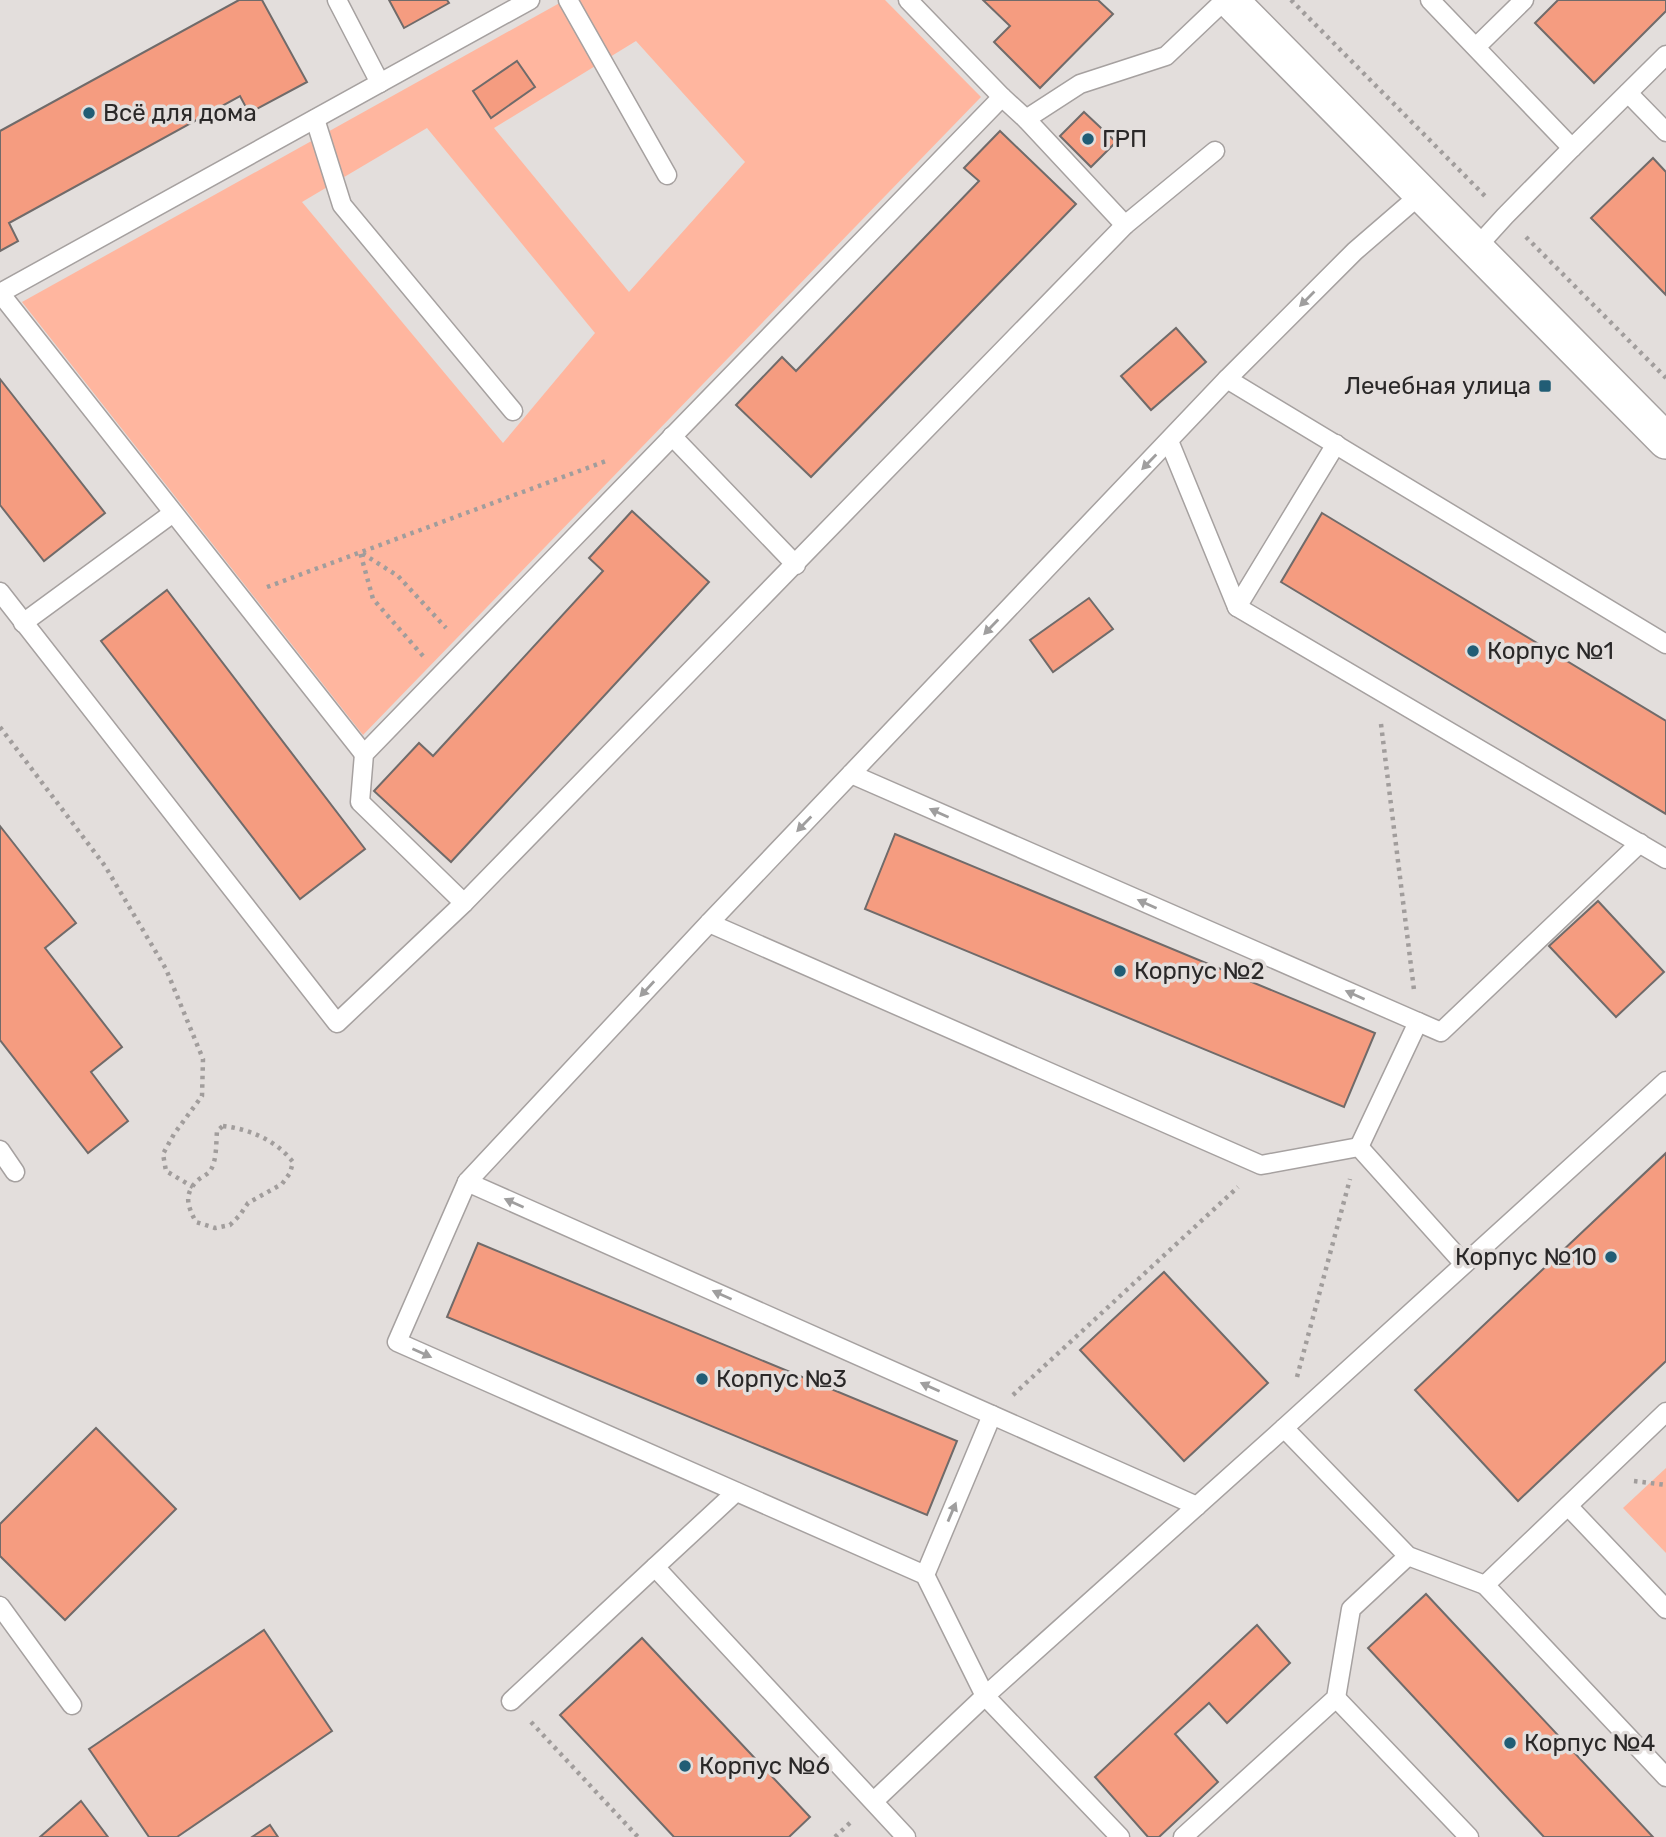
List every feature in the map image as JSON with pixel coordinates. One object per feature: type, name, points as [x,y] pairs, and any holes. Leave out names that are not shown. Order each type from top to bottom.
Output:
[{"type":"street","points":[[1227,0],[1666,441]]},
{"type":"lane","points":[[337,0],[380,83]]},
{"type":"lane","points":[[363,754],[0,293],[530,0]]},
{"type":"lane","points":[[568,0],[667,175]]},
{"type":"lane","points":[[908,0],[1026,119],[1125,225]]},
{"type":"lane","points":[[1026,119],[1080,84],[1166,56],[1227,0]]},
{"type":"lane","points":[[1430,0],[1572,148]]},
{"type":"lane","points":[[1476,47],[1524,0]]},
{"type":"lane","points":[[1475,249],[1666,55]]},
{"type":"lane","points":[[1628,93],[1666,132]]},
{"type":"lane","points":[[464,903],[360,802],[363,754],[1002,97]]},
{"type":"lane","points":[[314,119],[342,205],[513,411]]},
{"type":"lane","points":[[0,592],[337,1023],[464,903],[1125,225],[1215,150]]},
{"type":"lane","points":[[1120,1837],[985,1696],[925,1575],[397,1342],[467,1182],[709,923],[1227,379],[1355,251],[1421,194]]},
{"type":"lane","points":[[1227,379],[1666,645]]},
{"type":"lane","points":[[672,436],[796,565]]},
{"type":"lane","points":[[1169,441],[1237,607],[1666,859]]},
{"type":"lane","points":[[1237,607],[1336,444]]},
{"type":"lane","points":[[23,623],[173,513]]},
{"type":"lane","points":[[851,774],[1441,1032],[1640,843]]},
{"type":"lane","points":[[709,923],[1261,1165],[1359,1147]]},
{"type":"lane","points":[[1359,1147],[1418,1022]]},
{"type":"lane","points":[[874,1801],[985,1696],[1666,1081]]},
{"type":"lane","points":[[1359,1147],[1465,1264]]},
{"type":"lane","points":[[0,1150],[15,1172]]},
{"type":"lane","points":[[467,1182],[1197,1506]]},
{"type":"lane","points":[[1485,1585],[1666,1412]]},
{"type":"lane","points":[[925,1575],[992,1415]]},
{"type":"lane","points":[[1284,1428],[1408,1556],[1485,1585],[1666,1777]]},
{"type":"lane","points":[[511,1701],[736,1492]]},
{"type":"lane","points":[[1568,1506],[1666,1609]]},
{"type":"lane","points":[[1183,1837],[1336,1698],[1351,1609],[1408,1556]]},
{"type":"lane","points":[[655,1567],[906,1837]]},
{"type":"lane","points":[[0,1606],[72,1705]]},
{"type":"lane","points":[[1336,1698],[1469,1837]]},
{"type":"path","points":[[1291,0],[1666,378]]},
{"type":"path","points":[[240,597],[608,460]]},
{"type":"path","points":[[360,552],[397,576],[465,649]]},
{"type":"path","points":[[360,552],[373,598],[440,675]]},
{"type":"path","points":[[1377,688],[1418,1022]]},
{"type":"path","points":[[0,727],[105,866],[166,969],[203,1059],[202,1096],[163,1154],[166,1171],[193,1187]]},
{"type":"path","points":[[223,1126],[237,1128],[275,1143],[293,1161],[290,1173],[282,1184],[248,1203],[230,1225],[215,1228],[196,1222],[187,1204],[189,1192],[193,1187],[210,1171],[217,1131],[223,1126]]},
{"type":"path","points":[[1284,1428],[1359,1147]]},
{"type":"path","points":[[992,1415],[1261,1165]]},
{"type":"path","points":[[511,1701],[638,1837]]},
{"type":"shaded area","points":[[565,0],[885,0],[981,97],[363,735],[22,302]],"holes":[[[636,41],[745,162],[629,292],[494,128]],[[517,61],[535,87],[490,117],[473,91]],[[427,128],[595,333],[503,443],[302,202]]]},
{"type":"shaded area","points":[[1666,1468],[1666,1553],[1623,1508]]},
{"type":"building","points":[[239,0],[262,0],[307,82],[249,113],[240,96],[9,223],[18,241],[0,251],[0,131]]},
{"type":"building","points":[[389,0],[447,0],[449,3],[404,28]]},
{"type":"building","points":[[983,0],[1098,0],[1113,14],[1040,88],[994,42],[1010,26]]},
{"type":"building","points":[[1558,0],[1666,0],[1666,11],[1594,83],[1535,23]]},
{"type":"building","points":[[517,61],[535,87],[491,118],[473,91]]},
{"type":"building","name":"ГРП","points":[[1084,112],[1116,142],[1091,167],[1060,136]]},
{"type":"building","points":[[1000,131],[1076,204],[811,477],[736,405],[782,357],[796,371],[979,181],[964,168]]},
{"type":"building","points":[[1653,158],[1666,172],[1666,295],[1591,218]]},
{"type":"building","points":[[1176,328],[1206,362],[1151,410],[1121,376]]},
{"type":"building","points":[[0,379],[105,513],[44,561],[0,505]]},
{"type":"building","points":[[632,511],[709,582],[451,862],[374,791],[419,743],[433,756],[603,571],[589,558]]},
{"type":"building","name":"Корпус №1","points":[[1322,513],[1666,721],[1666,814],[1281,582]]},
{"type":"building","points":[[167,590],[365,849],[300,899],[101,641]]},
{"type":"building","points":[[1089,598],[1113,629],[1053,672],[1030,640]]},
{"type":"building","points":[[0,826],[76,923],[45,948],[122,1047],[91,1072],[128,1121],[88,1153],[0,1040]]},
{"type":"building","name":"Корпус №2","points":[[895,834],[1375,1033],[1344,1107],[865,909]]},
{"type":"building","points":[[1598,901],[1664,972],[1616,1017],[1549,946]]},
{"type":"building","name":"Корпус №10","points":[[1666,1153],[1666,1361],[1518,1501],[1415,1390]]},
{"type":"building","name":"Корпус №3","points":[[478,1243],[957,1441],[927,1515],[447,1317]]},
{"type":"building","points":[[1164,1272],[1268,1383],[1184,1461],[1080,1350]]},
{"type":"building","points":[[96,1428],[176,1509],[65,1620],[0,1556],[0,1524]]},
{"type":"building","name":"Корпус №4","points":[[1426,1594],[1653,1837],[1544,1837],[1368,1648]]},
{"type":"building","points":[[1257,1625],[1290,1663],[1227,1723],[1209,1703],[1175,1734],[1218,1782],[1159,1837],[1148,1837],[1095,1777]]},
{"type":"building","points":[[264,1630],[332,1731],[177,1837],[149,1837],[89,1749]]},
{"type":"building","name":"Корпус №6","points":[[642,1638],[810,1817],[789,1837],[674,1837],[560,1715]]},
{"type":"building","points":[[81,1801],[108,1837],[40,1837]]},
{"type":"building","points":[[270,1825],[278,1837],[252,1837]]},
{"type":"place","name":"Всё для дома","points":[[89,113]]},
{"type":"place","name":"ГРП","points":[[1088,139]]},
{"type":"place","name":"Лечебная улица","points":[[1545,386]]},
{"type":"place","name":"Корпус №1","points":[[1473,651]]},
{"type":"place","name":"Корпус №2","points":[[1120,971]]},
{"type":"place","name":"Корпус №10","points":[[1611,1257]]},
{"type":"place","name":"Корпус №3","points":[[702,1379]]},
{"type":"place","name":"Корпус №4","points":[[1510,1743]]},
{"type":"place","name":"Корпус №6","points":[[685,1766]]}]
